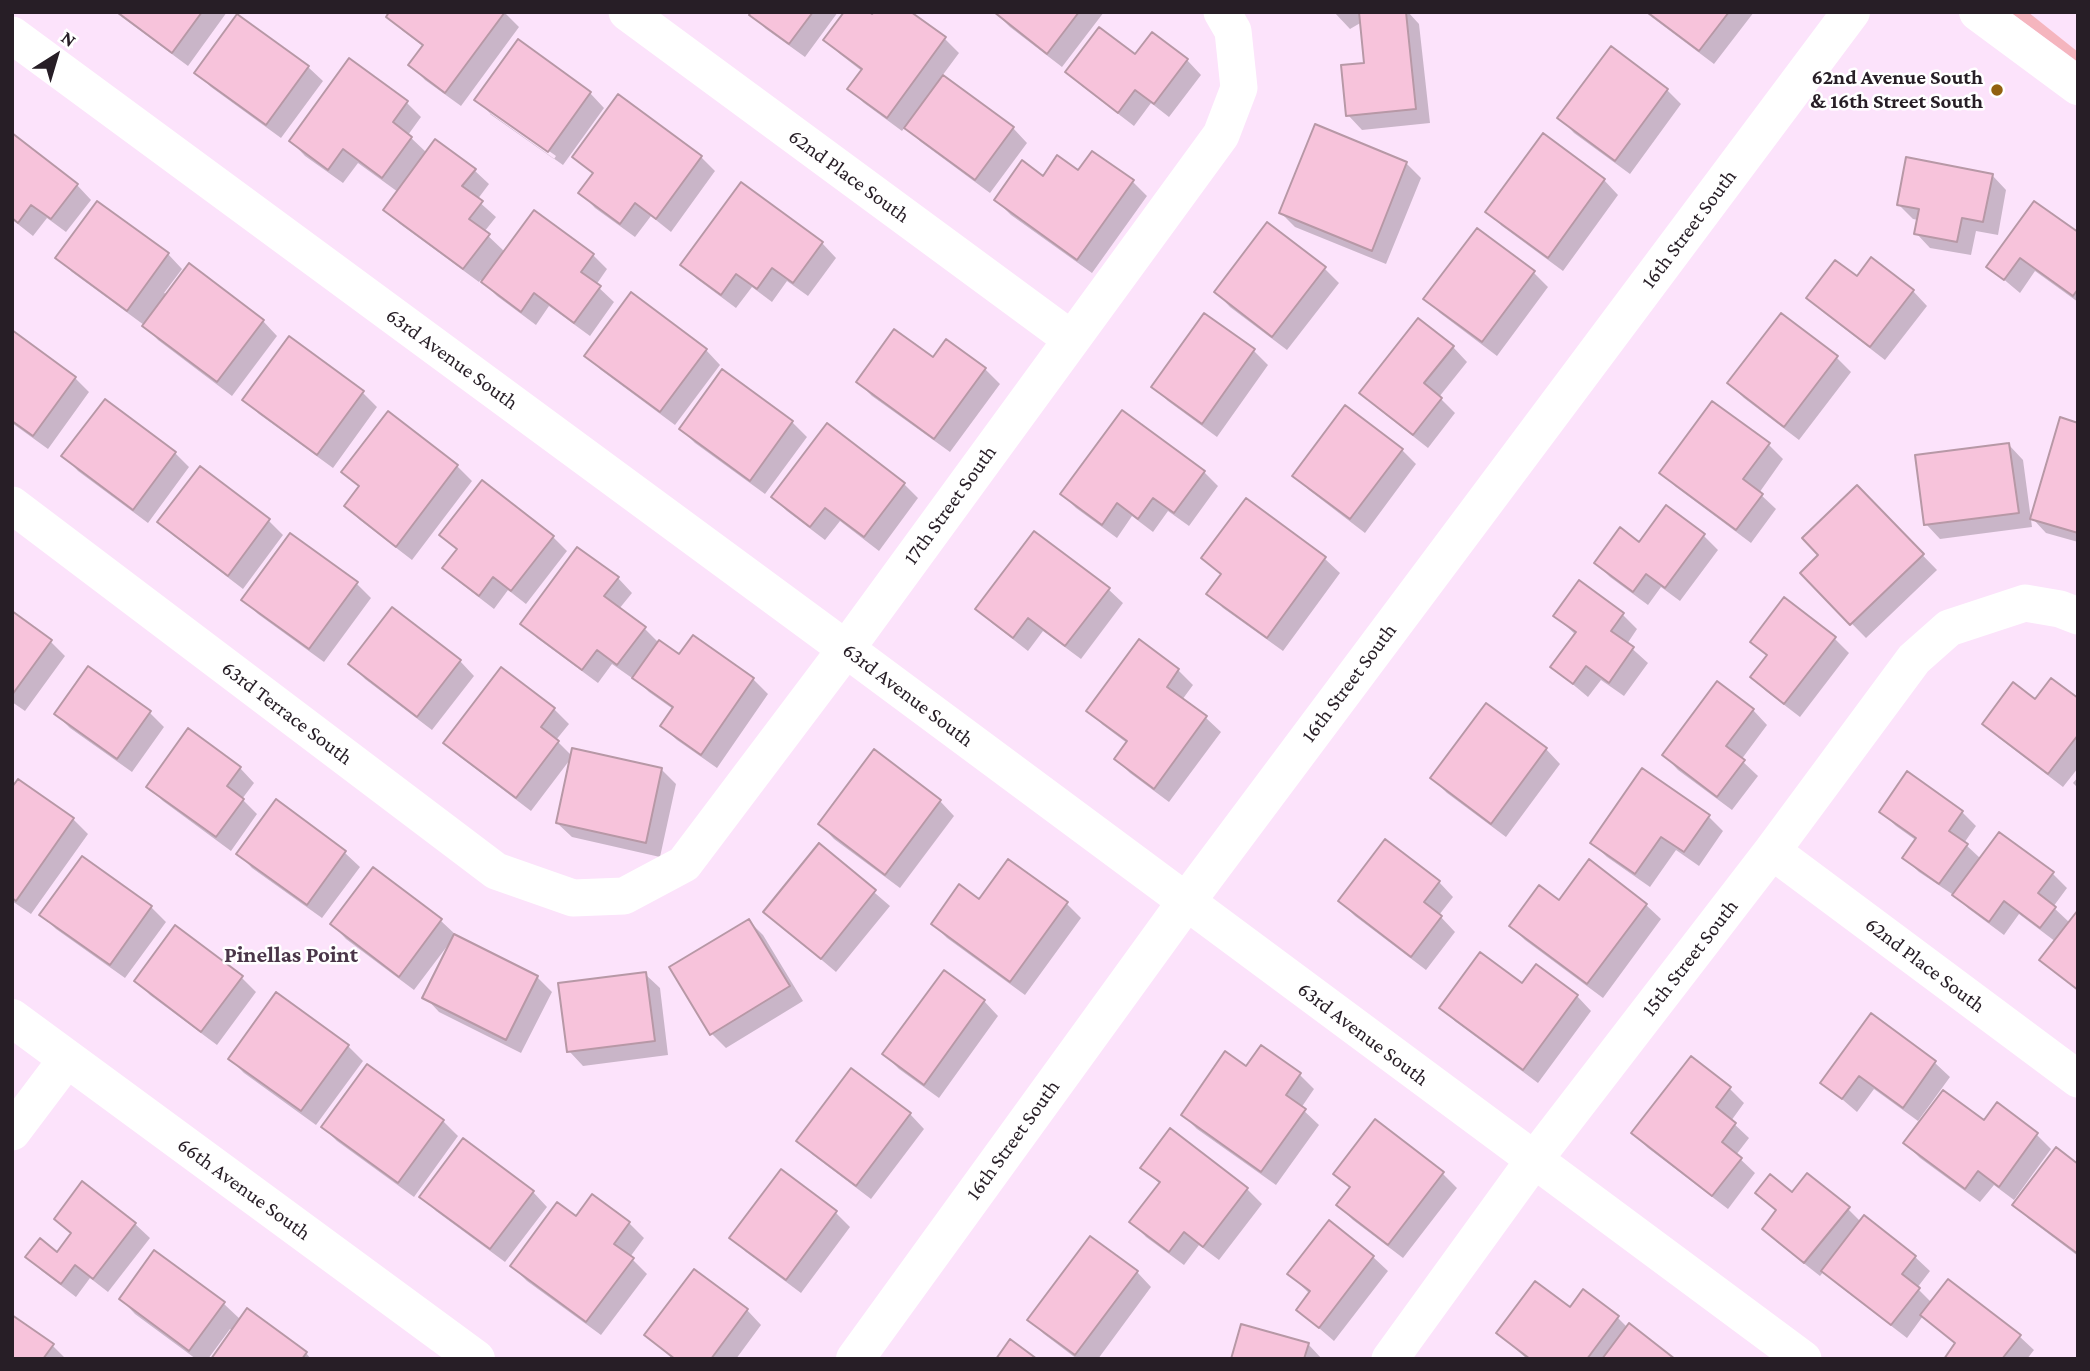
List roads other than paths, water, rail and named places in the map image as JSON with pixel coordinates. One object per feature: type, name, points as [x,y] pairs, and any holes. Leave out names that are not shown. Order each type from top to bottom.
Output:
[{"type":"street","name":"62nd Place South","points":[[627,12],[1072,339]]},
{"type":"street","name":"16th Street South","points":[[855,1359],[1186,902],[1851,12]]},
{"type":"street","points":[[1978,12],[2078,86]]},
{"type":"street","name":"17th Street South","points":[[573,898],[624,896],[684,864],[846,649],[1221,135],[1239,88],[1228,22]]},
{"type":"street","name":"63rd Avenue South","points":[[12,35],[1803,1359]]},
{"type":"street","name":"63rd Terrace South","points":[[12,505],[496,871],[573,898]]},
{"type":"street","name":"15th Street South","points":[[1390,1359],[1534,1160],[1772,851],[1914,659],[1949,628],[2025,603],[2060,609],[2078,616]]},
{"type":"street","name":"62nd Place South","points":[[1772,851],[2078,1079]]},
{"type":"street","name":"66th Avenue South","points":[[12,1018],[476,1359]]},
{"type":"street","points":[[12,1132],[67,1059]]},
{"type":"place","name":"62nd Avenue South & 16th Street South","points":[[1997,90]]},
{"type":"district","name":"Pinellas Point","points":[[291,955]]}]
